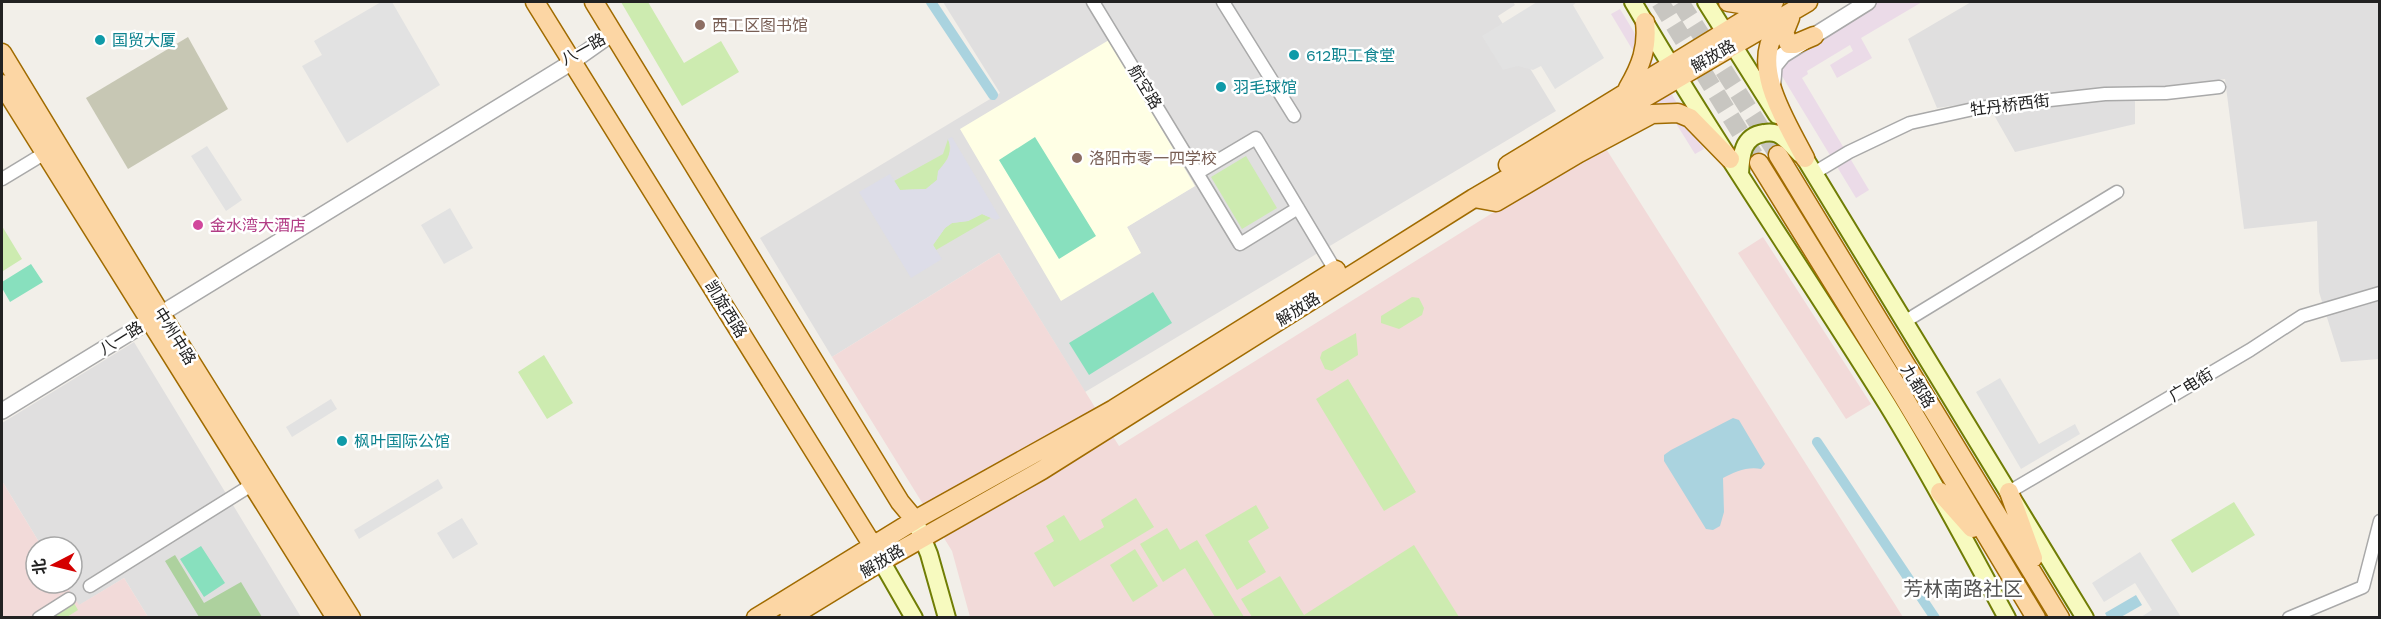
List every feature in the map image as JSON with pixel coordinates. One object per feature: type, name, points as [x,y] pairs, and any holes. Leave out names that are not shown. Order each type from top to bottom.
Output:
[{"type":"main road","name":"凯旋西路","points":[[535,2],[877,554],[914,618]]},
{"type":"main road","points":[[594,2],[900,502],[919,529],[946,618]]},
{"type":"main road","points":[[1633,2],[1940,492],[2007,618]]},
{"type":"main road","points":[[1706,2],[1810,166],[2085,618]]},
{"type":"main road","points":[[1728,2],[1753,6],[1769,2]]},
{"type":"main road","name":"解放路","points":[[1729,38],[1774,2]]},
{"type":"main road","points":[[1802,5],[1775,32],[1767,55],[1767,74],[1773,93],[1810,166]]},
{"type":"main road","points":[[1802,5],[1786,24],[1785,39],[1789,44],[1795,44],[1814,36]]},
{"type":"main road","name":"解放路","points":[[919,529],[1042,470],[1675,70],[1729,38],[1802,5]]},
{"type":"main road","points":[[1627,90],[1644,56],[1647,34],[1645,21]]},
{"type":"main road","name":"中州中路","points":[[2,52],[253,484],[336,618]]},
{"type":"main road","name":"解放路","points":[[756,618],[877,554],[919,529],[1627,90],[1675,70]]},
{"type":"main road","name":"中州中路","points":[[2,84],[351,618]]},
{"type":"main road","points":[[1474,198],[1496,202],[1579,153],[1652,114],[1678,113],[1690,118],[1735,167]]},
{"type":"main road","points":[[1735,167],[1744,146],[1751,137],[1758,133],[1771,132],[1779,135],[1810,166]]},
{"type":"main road","name":"九都路","points":[[1778,154],[2061,618]]},
{"type":"main road","name":"九都路","points":[[1759,163],[2036,618]]},
{"type":"main road","points":[[1940,492],[1998,556],[2028,618]]},
{"type":"main road","points":[[2009,492],[2047,597]]},
{"type":"main road","name":"解放路","points":[[789,618],[877,554]]},
{"type":"main road","points":[[1998,556],[2021,618]]},
{"type":"street","name":"航空路","points":[[1093,2],[1240,244],[1298,207]]},
{"type":"street","points":[[1223,2],[1294,116]]},
{"type":"street","points":[[1773,93],[1774,66],[1783,55],[1868,2]]},
{"type":"street","name":"八一路","points":[[2,403],[153,314],[612,33]]},
{"type":"street","name":"牡丹桥西街","points":[[1810,166],[1849,152],[1910,123],[1978,108],[2105,94],[2166,93],[2219,87]]},
{"type":"street","points":[[1197,173],[1256,138],[1335,270]]},
{"type":"street","points":[[2,178],[45,153]]},
{"type":"street","points":[[1904,322],[2117,192]]},
{"type":"street","name":"广电街","points":[[2009,492],[2250,350],[2302,316],[2379,293]]},
{"type":"street","name":"八一路","points":[[2,411],[153,314]]},
{"type":"street","points":[[90,586],[253,484]]},
{"type":"street","points":[[2289,618],[2363,588],[2379,521]]},
{"type":"street","points":[[39,618],[69,599]]},
{"type":"shaded area","points":[[381,2],[392,2],[440,85],[347,143],[302,66],[322,55],[314,41]]},
{"type":"shaded area","points":[[943,2],[1513,2],[1515,5],[1498,16],[1556,111],[1085,392],[999,253],[832,357],[760,238],[1000,93]],"holes":[[[960,129],[1195,186],[1127,227],[1141,253]]]},
{"type":"shaded area","points":[[1537,2],[1577,2],[1573,5],[1604,58],[1555,89],[1541,66],[1533,70],[1518,66],[1503,70],[1482,36]]},
{"type":"shaded area","points":[[1857,2],[1922,2],[1861,38],[1872,58],[1837,78],[1830,65],[1853,51],[1850,45],[1807,71],[1808,74],[1802,78],[1869,190],[1856,198],[1754,30],[1665,83],[1704,149],[1695,154],[1664,104],[1657,108],[1646,89],[1653,84],[1611,14],[1620,9],[1659,73],[1748,19],[1779,45],[1787,40],[1789,42]]},
{"type":"shaded area","points":[[1971,2],[2379,2],[2379,359],[2341,362],[2319,292],[2317,221],[2244,229],[2225,79],[2135,93],[2135,124],[2015,152],[1986,101],[1937,108],[1908,39]]},
{"type":"shaded area","points":[[188,37],[228,109],[128,169],[86,98]]},
{"type":"shaded area","name":"洛阳市零一四学校","points":[[1109,40],[1195,186],[1127,227],[1141,253],[1061,301],[960,129]]},
{"type":"shaded area","points":[[952,137],[1000,218],[996,220],[982,214],[968,221],[952,223],[945,228],[933,245],[942,259],[911,278],[859,192],[890,174],[900,190],[926,189],[937,180],[938,171],[948,159],[951,147],[948,139]]},
{"type":"shaded area","points":[[1603,144],[1903,617],[970,617],[952,551],[832,357],[999,253],[1119,446]]},
{"type":"shaded area","points":[[207,146],[242,200],[226,211],[191,156]]},
{"type":"shaded area","points":[[450,208],[473,248],[444,264],[421,225]]},
{"type":"shaded area","points":[[1763,237],[1871,404],[1846,419],[1738,253]]},
{"type":"shaded area","points":[[134,342],[301,617],[148,617],[124,578],[78,606],[71,595],[84,595],[84,535],[35,535],[2,481],[2,423]]},
{"type":"shaded area","points":[[2000,378],[2039,444],[2075,424],[2080,434],[2021,469],[1976,392]]},
{"type":"shaded area","points":[[331,399],[337,409],[292,437],[286,427]]},
{"type":"shaded area","points":[[438,479],[443,488],[359,539],[354,530]]},
{"type":"shaded area","points":[[2,481],[35,535],[24,535],[24,595],[72,595],[79,605],[124,578],[148,617],[2,617]]},
{"type":"shaded area","points":[[462,518],[478,544],[453,559],[437,533]]},
{"type":"shaded area","points":[[2140,552],[2181,617],[2141,617],[2152,610],[2135,583],[2104,602],[2092,583]]},
{"type":"green space","points":[[621,2],[648,2],[684,63],[721,41],[739,72],[682,106]]},
{"type":"green space","points":[[1035,137],[1096,236],[1059,259],[999,160]]},
{"type":"green space","points":[[948,139],[950,152],[937,180],[926,189],[900,190],[894,181],[943,154]]},
{"type":"green space","points":[[1246,156],[1277,208],[1242,229],[1211,177]]},
{"type":"green space","points":[[982,214],[991,218],[936,250],[933,245],[945,228],[952,223],[968,221]]},
{"type":"green space","points":[[2,226],[22,259],[3,271],[2,269]]},
{"type":"green space","points":[[31,264],[43,282],[10,302],[2,288],[2,282]]},
{"type":"green space","points":[[1153,292],[1172,323],[1089,375],[1069,343]]},
{"type":"green space","points":[[1412,297],[1419,298],[1424,308],[1422,315],[1399,329],[1381,323],[1381,316]]},
{"type":"green space","points":[[1356,333],[1358,355],[1332,371],[1325,369],[1320,358],[1322,352]]},
{"type":"green space","points":[[544,355],[573,403],[547,419],[518,372]]},
{"type":"green space","points":[[1348,379],[1416,492],[1384,511],[1316,399]]},
{"type":"green space","points":[[1136,498],[1154,527],[1054,587],[1034,553],[1054,541],[1046,526],[1064,515],[1080,541],[1104,527],[1101,520]]},
{"type":"green space","points":[[2234,502],[2255,535],[2192,573],[2171,540]]},
{"type":"green space","points":[[1256,505],[1269,528],[1248,541],[1266,572],[1237,590],[1205,535]]},
{"type":"green space","points":[[1167,528],[1180,550],[1197,540],[1244,617],[1215,617],[1185,568],[1163,582],[1140,544]]},
{"type":"green space","points":[[1414,545],[1459,617],[1252,617],[1241,599],[1280,576],[1304,615]]},
{"type":"green space","points":[[201,546],[225,583],[204,597],[180,559]]},
{"type":"green space","points":[[1135,549],[1158,586],[1133,602],[1110,565]]},
{"type":"green space","points":[[175,555],[204,603],[241,582],[262,617],[199,617],[165,561]]},
{"type":"green space","points":[[74,603],[78,610],[67,617],[51,618]]},
{"type":"water","points":[[1733,418],[1739,420],[1765,464],[1761,469],[1746,469],[1723,478],[1724,512],[1720,526],[1713,530],[1706,529],[1664,461],[1664,455]]},
{"type":"water","points":[[2136,595],[2142,605],[2121,617],[2107,617],[2105,613]]},
{"type":"waterway","points":[[931,2],[993,95]]},
{"type":"waterway","points":[[1817,442],[1935,618]]},
{"type":"tunnel","points":[[1660,2],[1759,163]]},
{"type":"tunnel","points":[[1680,2],[1778,155]]},
{"type":"place","name":"西工区图书馆","points":[[700,25]]},
{"type":"place","name":"国贸大厦","points":[[100,40]]},
{"type":"place","name":"612职工食堂","points":[[1294,55]]},
{"type":"place","name":"羽毛球馆","points":[[1221,87]]},
{"type":"place","name":"洛阳市零一四学校","points":[[1077,158]]},
{"type":"place","name":"金水湾大酒店","points":[[198,225]]},
{"type":"place","name":"枫叶国际公馆","points":[[342,441]]},
{"type":"district","name":"芳林南路社区","points":[[1963,589]]}]
